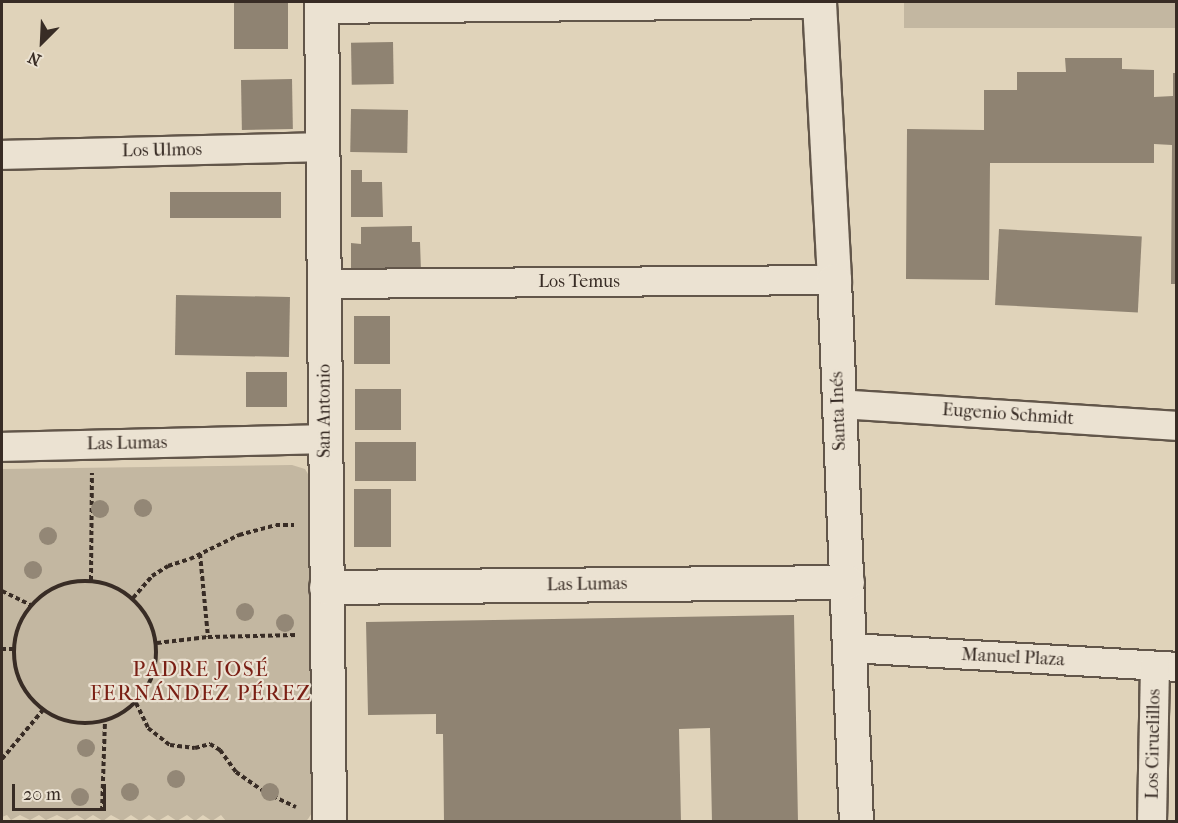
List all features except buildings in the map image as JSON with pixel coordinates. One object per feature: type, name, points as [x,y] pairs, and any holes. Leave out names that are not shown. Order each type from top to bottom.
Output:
[{"type":"main road","name":"Santa Inés","points":[[819,3],[834,280],[856,822]]},
{"type":"main road","name":"San Antonio","points":[[321,5],[328,822]]},
{"type":"main road","name":"Las Lumas","points":[[327,587],[847,582]]},
{"type":"street","points":[[321,5],[819,3]]},
{"type":"street","name":"Los Ulmos","points":[[2,155],[323,147]]},
{"type":"street","name":"Los Temus","points":[[324,284],[834,280]]},
{"type":"street","name":"Eugenio Schmidt","points":[[839,404],[1176,426]]},
{"type":"street","name":"Las Lumas","points":[[2,447],[325,439]]},
{"type":"street","name":"Manuel Plaza","points":[[850,648],[1166,667]]},
{"type":"street","name":"Los Ciruelillos","points":[[1152,822],[1166,667]]},
{"type":"path","points":[[90,580],[93,445]]},
{"type":"path","points":[[133,598],[152,576],[239,535],[276,525],[295,525]]},
{"type":"path","points":[[200,554],[208,637]]},
{"type":"path","points":[[90,580],[113,586],[133,598],[152,626],[157,643],[153,675],[136,703],[105,720],[84,723],[62,719],[43,710],[21,683],[14,649],[22,618],[31,604],[48,590],[69,582],[90,580]]},
{"type":"path","points":[[2,591],[31,604]]},
{"type":"path","points":[[157,643],[208,637],[296,635]]},
{"type":"path","points":[[2,649],[14,649]]},
{"type":"path","points":[[136,703],[148,728],[170,745],[195,748],[210,744],[220,750],[236,772],[266,793],[296,807]]},
{"type":"path","points":[[2,759],[43,710]]},
{"type":"path","points":[[102,811],[105,720]]},
{"type":"shaded area","points":[[904,2],[1176,2],[1176,28],[904,28]]},
{"type":"shaded area","points":[[292,465],[305,469],[311,479],[315,808],[308,819],[306,821],[226,821],[221,815],[212,821],[203,815],[195,821],[187,815],[177,821],[168,815],[158,821],[149,815],[140,821],[131,815],[122,821],[111,815],[103,821],[93,815],[85,820],[77,815],[67,820],[57,815],[46,820],[39,815],[30,820],[20,815],[11,820],[7,815],[2,817],[2,469]]},
{"type":"district","name":"PADRE JOSÉ FERNÁNDEZ PÉREZ","points":[[201,681]]}]
